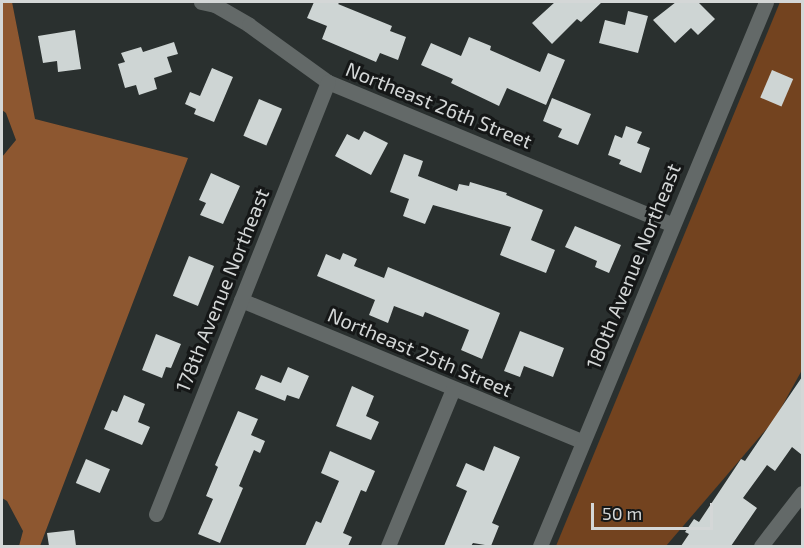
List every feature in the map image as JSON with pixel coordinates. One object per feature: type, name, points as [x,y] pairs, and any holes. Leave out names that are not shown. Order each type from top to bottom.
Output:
[{"type":"street","name":"Northeast 26th Street","points":[[201,2],[215,5],[249,25],[328,82],[673,225]]},
{"type":"street","name":"180th Avenue Northeast","points":[[540,546],[766,2]]},
{"type":"street","name":"178th Avenue Northeast","points":[[156,514],[328,82]]},
{"type":"street","name":"Northeast 25th Street","points":[[241,300],[584,442]]},
{"type":"street","points":[[388,546],[453,389]]},
{"type":"street","points":[[761,546],[802,493]]},
{"type":"shaded area","points":[[2,2],[12,2],[35,119],[188,158],[40,546],[19,546],[23,531],[7,501],[2,498],[2,157],[16,140],[6,113],[2,110]]},
{"type":"shaded area","points":[[780,2],[802,2],[802,370],[775,419],[666,546],[556,546]]},
{"type":"building","points":[[314,2],[340,2],[338,4],[392,26],[390,31],[406,37],[398,60],[380,53],[376,62],[322,39],[327,26],[307,18]]},
{"type":"building","points":[[555,2],[602,2],[581,22],[577,19],[552,44],[532,23]]},
{"type":"building","points":[[676,2],[698,2],[715,19],[698,35],[691,28],[675,43],[653,20]]},
{"type":"building","points":[[628,11],[648,16],[638,53],[599,43],[605,20],[625,25]]},
{"type":"building","points":[[75,30],[81,69],[58,72],[57,61],[43,63],[38,36]]},
{"type":"building","points":[[469,37],[491,46],[490,50],[540,72],[548,53],[565,60],[546,105],[507,88],[499,106],[451,83],[453,79],[421,65],[431,43],[461,56]]},
{"type":"building","points":[[174,42],[178,54],[167,57],[172,72],[154,78],[157,89],[139,95],[136,85],[125,88],[118,64],[125,62],[121,53],[141,47],[143,52]]},
{"type":"building","points":[[212,68],[233,77],[214,122],[194,114],[196,109],[185,104],[190,92],[200,96]]},
{"type":"building","points":[[772,70],[793,79],[781,107],[760,98]]},
{"type":"building","points":[[552,98],[591,114],[578,145],[558,137],[562,129],[543,121]]},
{"type":"building","points":[[259,99],[282,109],[266,146],[243,136]]},
{"type":"building","points":[[626,126],[642,132],[637,143],[650,148],[641,173],[619,164],[621,160],[608,155],[615,135],[622,138]]},
{"type":"building","points":[[364,131],[388,143],[371,175],[335,156],[347,134],[359,140]]},
{"type":"building","points":[[404,154],[423,161],[418,176],[457,191],[459,184],[469,186],[470,182],[507,193],[506,195],[543,210],[531,240],[555,250],[546,273],[500,255],[511,227],[433,205],[425,224],[403,216],[409,199],[390,192]]},
{"type":"building","points":[[211,173],[240,186],[223,224],[200,215],[206,203],[199,200]]},
{"type":"building","points":[[575,226],[621,245],[609,273],[595,267],[597,261],[565,247]]},
{"type":"building","points":[[343,253],[357,259],[354,266],[384,278],[388,267],[500,313],[482,359],[461,350],[469,330],[425,312],[423,317],[394,306],[388,323],[369,315],[375,300],[317,276],[326,254],[340,260]]},
{"type":"building","points":[[189,256],[214,266],[198,306],[173,296]]},
{"type":"building","points":[[520,331],[564,348],[553,377],[524,366],[520,377],[504,371]]},
{"type":"building","points":[[156,334],[181,344],[171,368],[166,367],[162,378],[142,370]]},
{"type":"building","points":[[288,367],[309,376],[299,399],[287,395],[285,401],[255,389],[261,375],[281,383]]},
{"type":"building","points":[[802,377],[802,455],[792,447],[775,471],[767,465],[743,498],[757,508],[731,546],[681,546],[689,534],[685,532],[694,519],[699,522],[741,459],[745,461]]},
{"type":"building","points":[[352,386],[374,396],[366,416],[379,422],[371,440],[336,426]]},
{"type":"building","points":[[124,395],[145,404],[138,422],[150,427],[142,445],[104,429],[112,410],[117,412]]},
{"type":"building","points":[[238,411],[258,419],[251,435],[265,441],[260,453],[254,450],[239,486],[243,488],[220,543],[198,534],[213,499],[206,496],[218,467],[215,465]]},
{"type":"building","points":[[494,446],[520,457],[492,523],[499,526],[491,546],[473,543],[471,546],[444,546],[467,491],[456,486],[466,463],[484,471]]},
{"type":"building","points":[[330,451],[375,471],[366,492],[361,490],[343,533],[352,537],[348,546],[305,546],[316,521],[321,523],[339,481],[321,473]]},
{"type":"building","points":[[86,459],[110,469],[100,493],[76,483]]},
{"type":"building","points":[[74,530],[76,546],[49,546],[47,533]]}]
